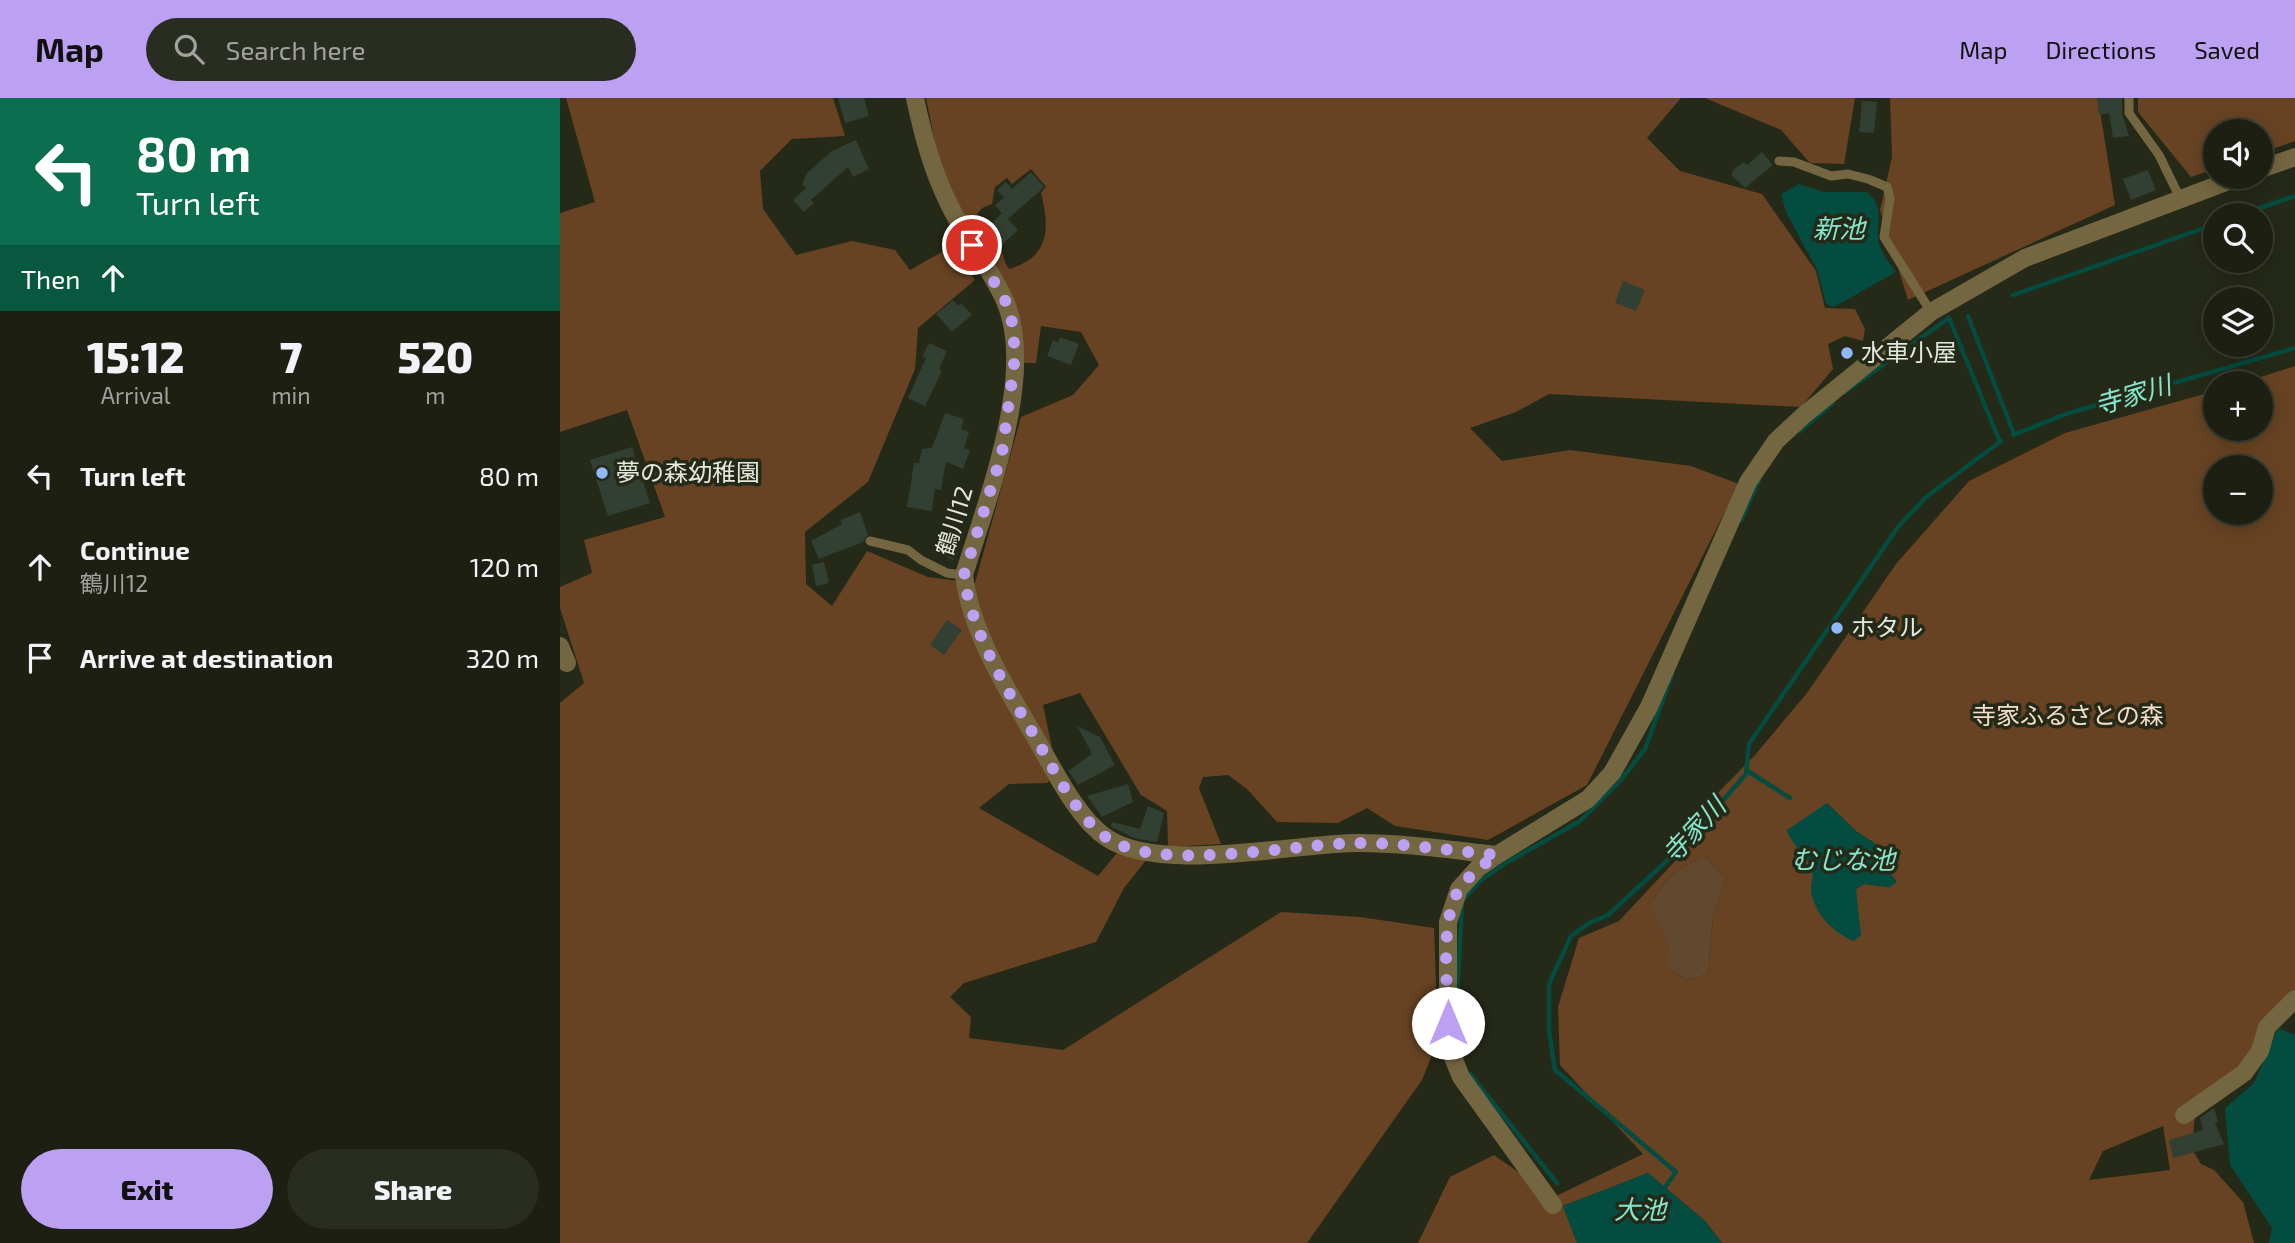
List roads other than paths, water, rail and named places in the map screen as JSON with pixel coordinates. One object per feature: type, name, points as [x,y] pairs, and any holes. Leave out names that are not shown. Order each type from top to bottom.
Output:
[{"type":"street","name":"鶴川12","points":[[915,98],[927,152],[943,191],[961,227],[1006,302],[1014,329],[1011,405],[1002,453],[964,575],[966,593],[1004,686],[1088,821],[1108,839],[1139,851],[1209,854],[1356,843],[1497,855]]},
{"type":"street","points":[[2273,165],[2295,157]]},
{"type":"street","points":[[1553,1205],[1461,1077],[1450,1050],[1450,910],[1460,889],[1468,878],[1497,855],[1588,799],[1612,773],[1649,707],[1748,482],[1776,441],[1931,312],[2025,258],[2205,189]]},
{"type":"street","points":[[560,646],[567,663]]},
{"type":"street","points":[[2184,1115],[2244,1073],[2260,1051],[2267,1027],[2295,999]]},
{"type":"lane","points":[[2129,98],[2129,113],[2159,155],[2180,198]]},
{"type":"lane","points":[[1779,161],[1794,162],[1831,176],[1848,174],[1887,187],[1890,198],[1884,237],[1931,312]]},
{"type":"lane","points":[[870,541],[908,550],[920,561],[947,573],[964,575]]},
{"type":"water","name":"新池","points":[[1799,184],[1824,192],[1867,192],[1877,204],[1880,247],[1896,272],[1834,307],[1826,304],[1817,270],[1786,212],[1781,194]]},
{"type":"water","name":"むじな池","points":[[1827,803],[1857,832],[1882,848],[1888,870],[1897,882],[1890,887],[1864,884],[1856,889],[1861,936],[1853,941],[1838,933],[1821,916],[1811,893],[1810,865],[1787,830]]},
{"type":"water","points":[[2278,1028],[2295,1035],[2295,1243],[2269,1243],[2272,1228],[2230,1165],[2225,1108],[2254,1083]]},
{"type":"water","name":"大池","points":[[1648,1173],[1705,1221],[1722,1243],[1577,1243],[1563,1206]]},
{"type":"waterway","points":[[2273,204],[2295,196]]},
{"type":"waterway","points":[[2013,295],[2203,229]]},
{"type":"waterway","points":[[1968,316],[2014,434]]},
{"type":"waterway","points":[[1845,392],[1949,318],[2000,442]]},
{"type":"waterway","name":"寺家川","points":[[2013,435],[2066,414],[2295,348]]},
{"type":"waterway","points":[[1800,431],[1833,403]]},
{"type":"waterway","name":"寺家川","points":[[1663,1190],[1676,1172],[1555,1070],[1549,1031],[1549,984],[1571,936],[1589,923],[1608,915],[1684,845],[1746,774],[1749,744],[1898,527],[1926,497],[2001,441]]},
{"type":"waterway","points":[[1741,520],[1759,480]]},
{"type":"waterway","points":[[1456,1017],[1462,901],[1480,881],[1506,863],[1580,821],[1619,782],[1645,749],[1672,675]]},
{"type":"waterway","points":[[1746,770],[1790,798]]},
{"type":"waterway","points":[[1470,1074],[1557,1183]]},
{"type":"place","name":"水車小屋","points":[[1847,353]]},
{"type":"place","name":"夢の森幼稚園","points":[[602,473]]},
{"type":"place","name":"ホタル","points":[[1837,628]]},
{"type":"park label","name":"寺家ふるさとの森","points":[[2068,716]]}]
